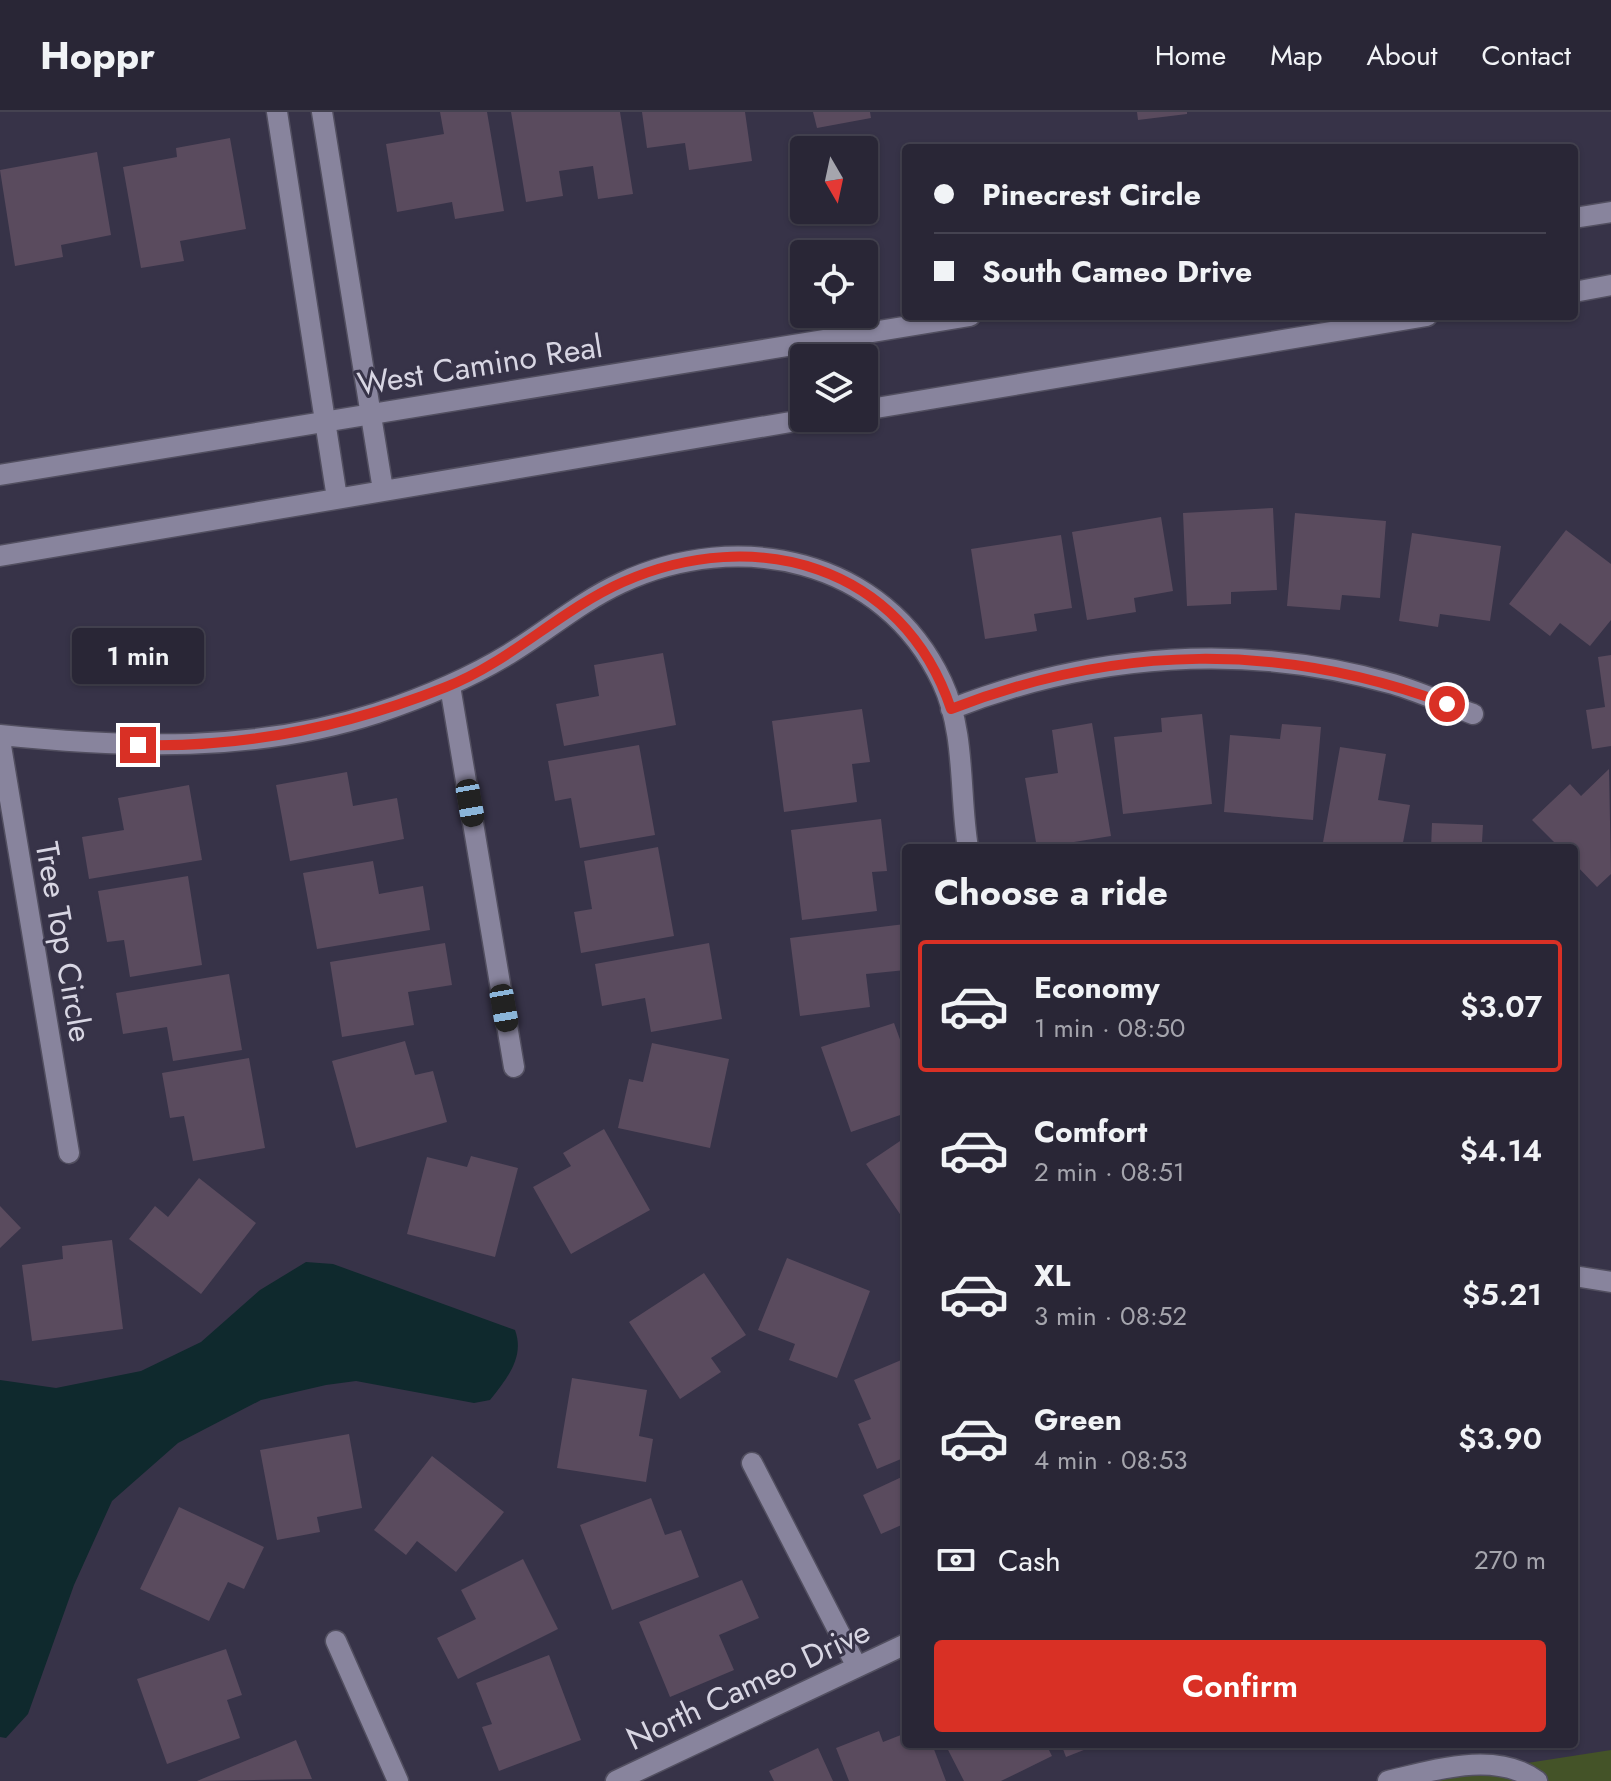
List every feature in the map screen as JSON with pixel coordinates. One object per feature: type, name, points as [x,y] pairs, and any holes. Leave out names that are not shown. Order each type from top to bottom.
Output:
[{"type":"street","points":[[277,112],[337,498]]},
{"type":"street","points":[[322,112],[383,490]]},
{"type":"street","points":[[1578,217],[1611,212]]},
{"type":"street","points":[[1578,291],[1611,285]]},
{"type":"street","name":"West Camino Real","points":[[0,475],[945,320]]},
{"type":"street","points":[[878,408],[1403,320]]},
{"type":"street","points":[[0,556],[790,422]]},
{"type":"street","points":[[0,738],[211,745],[274,738],[375,714],[450,686],[510,654],[589,600],[622,582],[669,565],[719,557],[768,556],[824,571],[871,597],[912,635],[942,681],[951,709],[961,760],[968,844]]},
{"type":"street","points":[[951,709],[1067,672],[1121,663],[1204,657],[1287,662],[1341,671],[1395,685],[1473,714]]},
{"type":"street","points":[[450,686],[514,1067]]},
{"type":"street","name":"Tree Top Circle","points":[[0,738],[69,1153]]},
{"type":"street","points":[[1578,1277],[1611,1282]]},
{"type":"street","points":[[752,1463],[857,1667]]},
{"type":"street","points":[[336,1641],[398,1781]]},
{"type":"street","name":"North Cameo Drive","points":[[616,1781],[902,1646]]},
{"type":"street","points":[[1388,1781],[1435,1770],[1492,1764],[1526,1773],[1537,1781]]},
{"type":"green space","points":[[1611,1750],[1611,1781],[1411,1781]]},
{"type":"shaded area","points":[[306,1262],[333,1264],[515,1330],[518,1349],[513,1367],[490,1400],[474,1403],[356,1381],[326,1385],[261,1400],[178,1443],[112,1501],[74,1585],[28,1714],[6,1738],[0,1737],[0,1380],[56,1388],[141,1371],[201,1342],[260,1290]]},
{"type":"building","points":[[440,112],[487,112],[504,211],[455,219],[452,202],[397,212],[386,144],[444,134]]},
{"type":"building","points":[[511,112],[620,112],[633,194],[598,199],[593,166],[559,171],[563,196],[526,202]]},
{"type":"building","points":[[642,112],[745,112],[752,161],[689,170],[685,143],[647,148]]},
{"type":"building","points":[[813,112],[870,112],[871,118],[817,128]]},
{"type":"building","points":[[1137,112],[1187,112],[1187,114],[1138,120]]},
{"type":"building","points":[[230,138],[246,229],[180,241],[184,261],[141,268],[123,167],[177,157],[176,148]]},
{"type":"building","points":[[97,152],[111,235],[61,245],[63,257],[15,266],[0,170]]},
{"type":"building","points":[[1273,508],[1277,590],[1231,592],[1231,604],[1187,606],[1183,513]]},
{"type":"building","points":[[1295,513],[1386,521],[1380,598],[1342,595],[1340,610],[1287,606]]},
{"type":"building","points":[[1161,517],[1173,591],[1134,598],[1136,612],[1087,620],[1072,532]]},
{"type":"building","points":[[1566,530],[1611,564],[1611,620],[1590,646],[1560,623],[1550,636],[1509,604]]},
{"type":"building","points":[[1412,533],[1501,546],[1490,621],[1440,614],[1438,627],[1399,621]]},
{"type":"building","points":[[1061,535],[1072,608],[1034,614],[1037,631],[985,639],[971,549]]},
{"type":"building","points":[[663,653],[676,725],[564,746],[556,704],[599,696],[594,665]]},
{"type":"building","points":[[1611,655],[1611,746],[1592,749],[1586,710],[1605,707],[1598,657]]},
{"type":"building","points":[[862,709],[870,762],[852,764],[857,802],[784,812],[772,721]]},
{"type":"building","points":[[1202,714],[1212,804],[1123,814],[1114,737],[1162,732],[1161,718]]},
{"type":"building","points":[[1092,723],[1111,836],[1062,844],[1036,844],[1025,778],[1058,773],[1052,730]]},
{"type":"building","points":[[1282,724],[1321,727],[1313,820],[1224,812],[1230,735],[1280,739]]},
{"type":"building","points":[[639,745],[655,835],[580,848],[571,798],[555,801],[548,761]]},
{"type":"building","points":[[1340,747],[1386,754],[1378,800],[1410,805],[1403,844],[1323,844]]},
{"type":"building","points":[[1609,769],[1611,874],[1597,887],[1578,867],[1578,844],[1556,844],[1532,820],[1570,784],[1581,796]]},
{"type":"building","points":[[347,772],[353,806],[397,798],[404,839],[290,861],[276,785]]},
{"type":"building","points":[[189,785],[202,860],[89,879],[82,837],[124,830],[118,798]]},
{"type":"building","points":[[881,819],[887,871],[872,872],[877,911],[802,920],[791,830]]},
{"type":"building","points":[[1432,823],[1483,825],[1482,842],[1509,844],[1431,844]]},
{"type":"building","points":[[658,847],[674,936],[581,953],[574,912],[592,909],[584,861]]},
{"type":"building","points":[[373,861],[379,894],[423,886],[430,930],[317,949],[303,873]]},
{"type":"building","points":[[188,876],[202,965],[130,977],[124,940],[107,942],[98,891]]},
{"type":"building","points":[[902,924],[902,970],[866,974],[870,1007],[800,1016],[790,938]]},
{"type":"building","points":[[445,943],[452,985],[408,992],[414,1025],[342,1037],[330,962]]},
{"type":"building","points":[[709,943],[722,1019],[651,1032],[645,998],[602,1006],[595,964]]},
{"type":"building","points":[[229,974],[242,1050],[173,1061],[167,1027],[123,1034],[116,993]]},
{"type":"building","points":[[894,1023],[902,1045],[902,1114],[851,1132],[821,1047]]},
{"type":"building","points":[[405,1041],[415,1075],[433,1071],[447,1122],[356,1148],[332,1061]]},
{"type":"building","points":[[652,1043],[729,1059],[710,1148],[618,1128],[629,1079],[643,1082]]},
{"type":"building","points":[[249,1058],[265,1148],[193,1161],[184,1116],[170,1118],[162,1073]]},
{"type":"building","points":[[604,1129],[650,1210],[571,1254],[533,1187],[571,1166],[563,1153]]},
{"type":"building","points":[[902,1140],[902,1217],[866,1164]]},
{"type":"building","points":[[471,1156],[518,1168],[495,1257],[407,1234],[427,1157],[467,1167]]},
{"type":"building","points":[[199,1178],[256,1223],[201,1294],[129,1239],[155,1206],[168,1217]]},
{"type":"building","points":[[0,1206],[21,1228],[0,1248]]},
{"type":"building","points":[[112,1240],[123,1329],[32,1341],[22,1265],[63,1259],[62,1246]]},
{"type":"building","points":[[787,1258],[870,1291],[837,1378],[789,1360],[795,1344],[758,1330]]},
{"type":"building","points":[[704,1273],[746,1335],[711,1358],[721,1372],[680,1399],[629,1322]]},
{"type":"building","points":[[902,1360],[902,1459],[877,1469],[858,1424],[871,1419],[854,1380]]},
{"type":"building","points":[[572,1378],[647,1390],[639,1436],[653,1439],[646,1482],[557,1468]]},
{"type":"building","points":[[349,1434],[362,1508],[317,1517],[320,1532],[277,1540],[260,1450]]},
{"type":"building","points":[[432,1456],[504,1512],[456,1572],[417,1541],[406,1555],[374,1530]]},
{"type":"building","points":[[902,1477],[902,1525],[881,1534],[863,1495]]},
{"type":"building","points":[[651,1498],[665,1535],[681,1530],[699,1577],[612,1610],[580,1525]]},
{"type":"building","points":[[179,1507],[264,1547],[244,1589],[228,1582],[209,1621],[140,1589]]},
{"type":"building","points":[[523,1559],[558,1629],[458,1679],[437,1638],[476,1619],[461,1590]]},
{"type":"building","points":[[742,1580],[759,1618],[719,1635],[734,1670],[670,1697],[639,1622]]},
{"type":"building","points":[[226,1649],[242,1695],[227,1700],[240,1738],[167,1764],[137,1679]]},
{"type":"building","points":[[549,1655],[581,1740],[499,1771],[482,1727],[492,1724],[476,1683]]},
{"type":"building","points":[[879,1731],[883,1742],[902,1735],[902,1748],[934,1748],[946,1781],[849,1781],[836,1748]]},
{"type":"building","points":[[296,1740],[312,1779],[197,1781]]},
{"type":"building","points":[[818,1748],[833,1781],[774,1781],[769,1771]]},
{"type":"building","points":[[947,1748],[1048,1748],[1052,1756],[1001,1781],[964,1781]]},
{"type":"building","points":[[1063,1748],[1089,1748],[1066,1757]]},
{"type":"route","points":[[138,745],[196,746],[274,738],[375,714],[450,686],[510,654],[578,606],[622,582],[669,565],[719,557],[768,556],[798,562],[848,582],[871,597],[912,635],[942,681],[951,709],[1067,672],[1121,663],[1204,657],[1287,662],[1341,671],[1395,685],[1447,704]]}]
